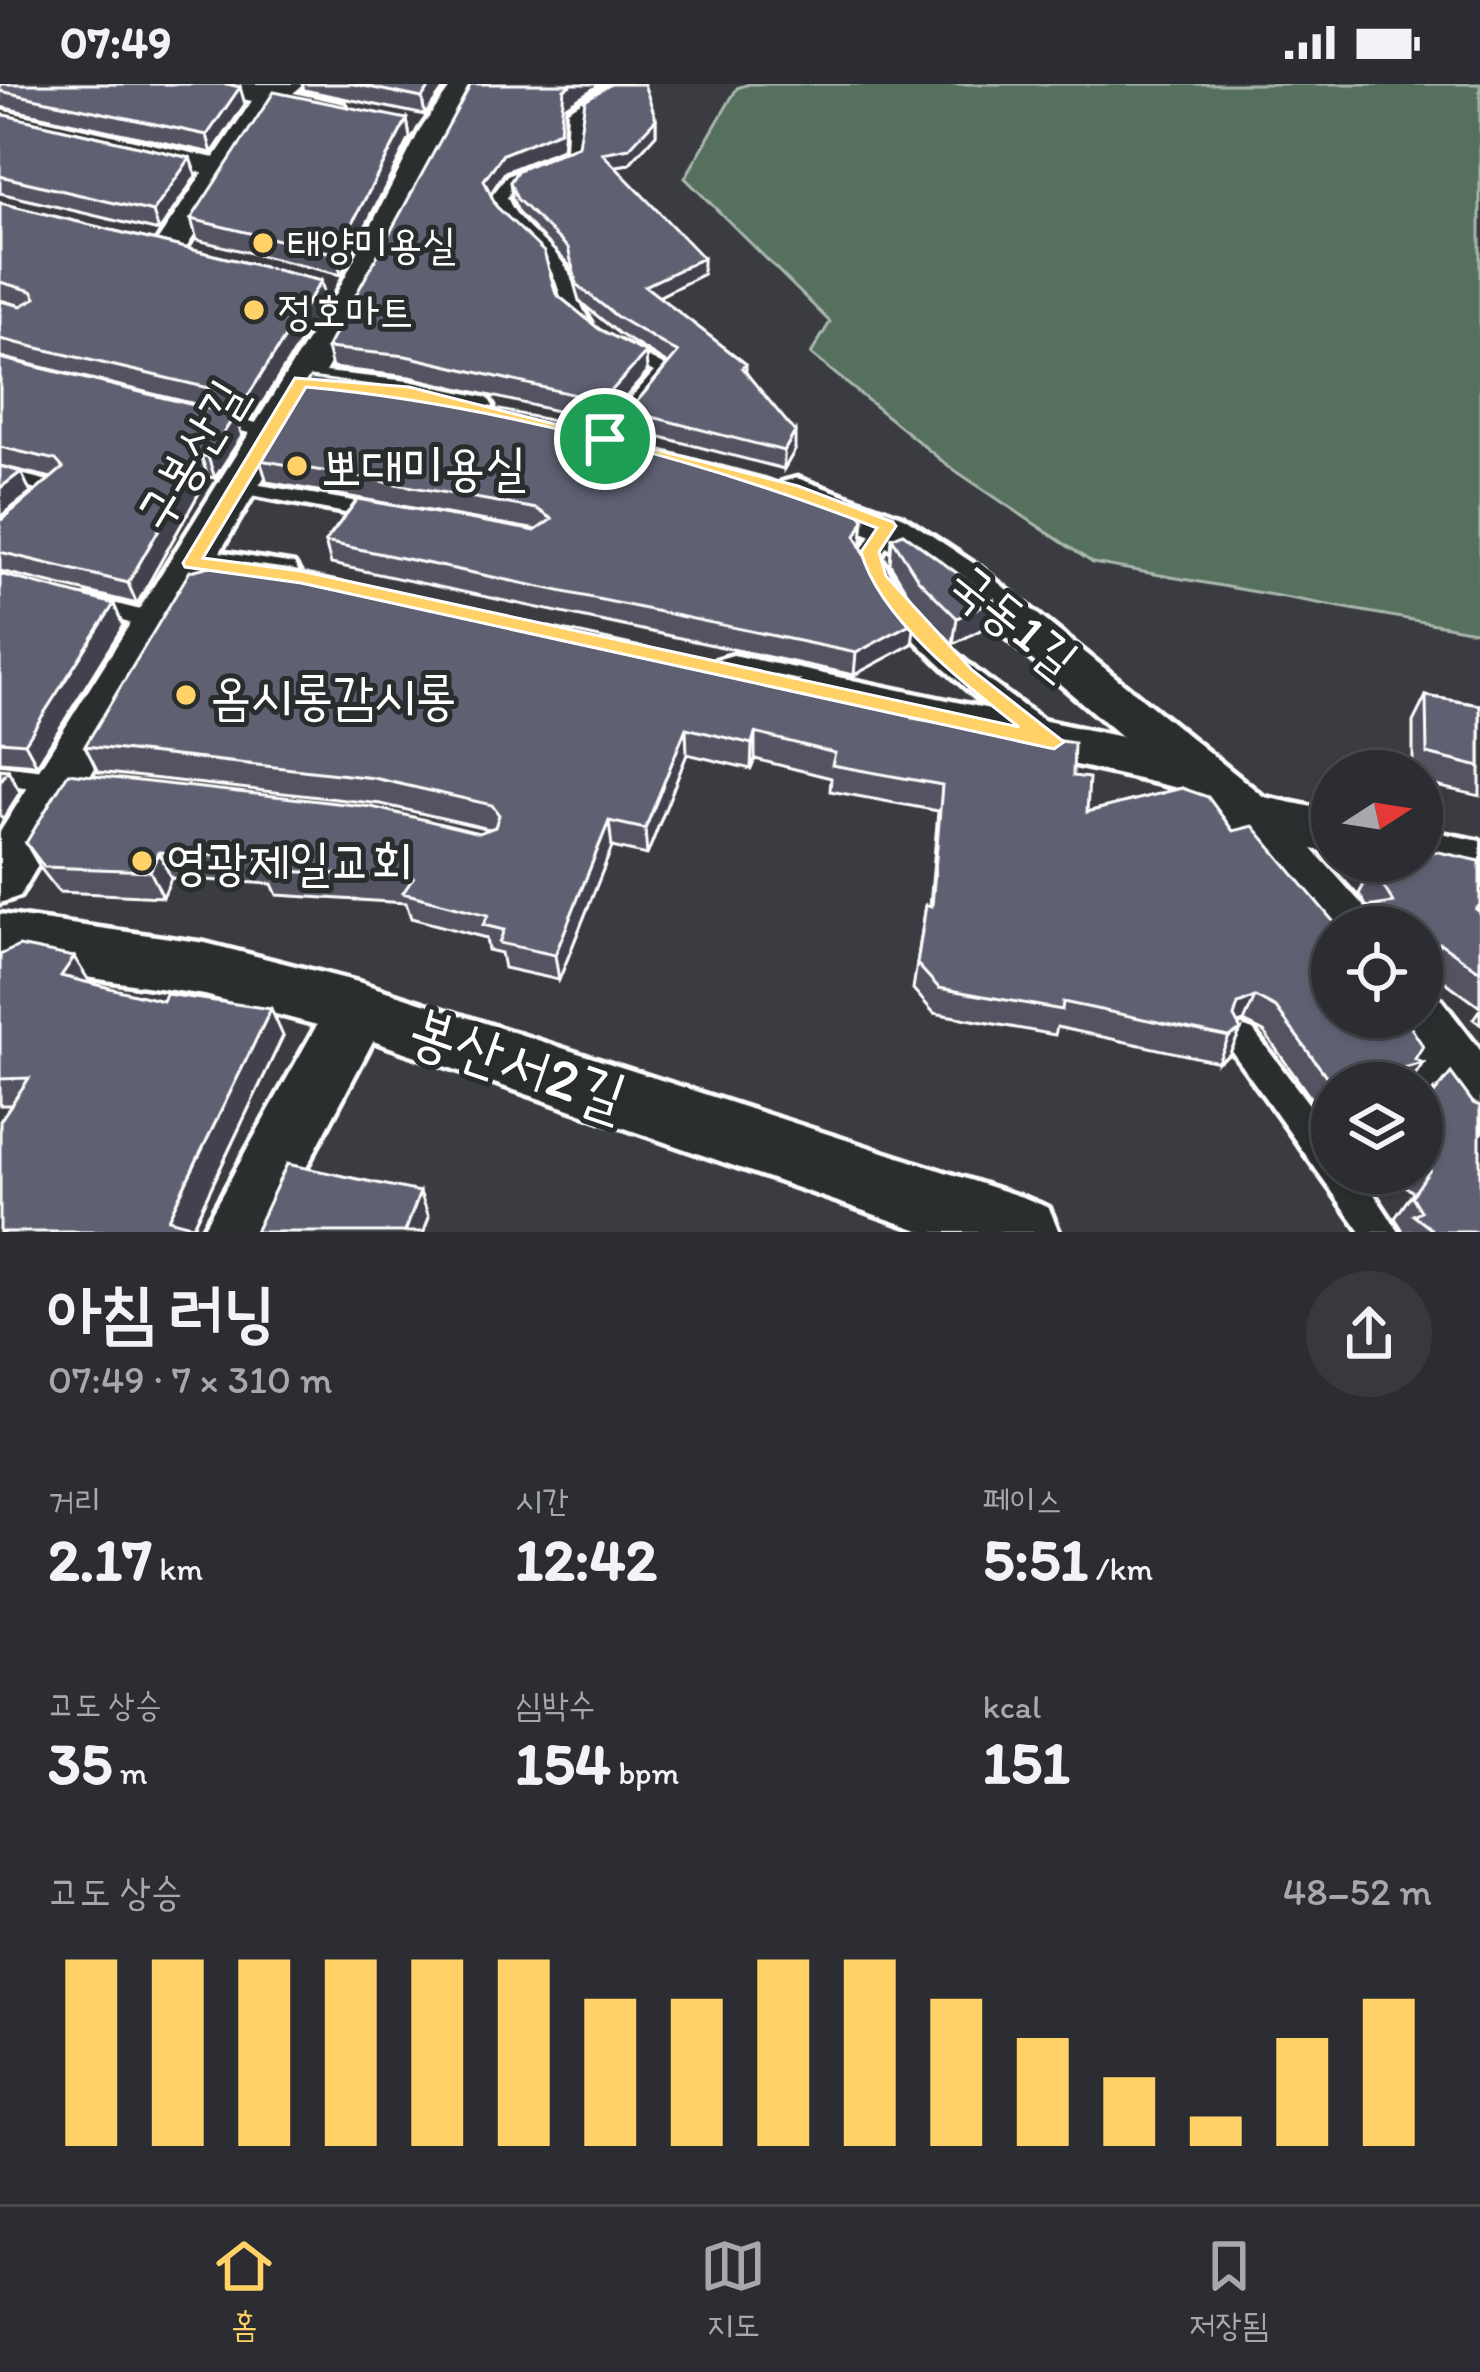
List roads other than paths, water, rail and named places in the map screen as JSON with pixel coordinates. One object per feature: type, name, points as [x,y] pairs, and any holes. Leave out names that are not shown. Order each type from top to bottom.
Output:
[{"type":"street","points":[[209,84],[280,90],[372,117]]},
{"type":"street","name":"구봉산길","points":[[0,880],[71,783],[156,622],[301,382],[424,128],[467,84]]},
{"type":"street","points":[[170,249],[220,168],[280,90]]},
{"type":"street","points":[[0,118],[220,168]]},
{"type":"street","points":[[301,382],[409,392],[584,434]]},
{"type":"street","name":"국동1길","points":[[751,478],[825,500],[887,526],[963,577],[1249,815],[1329,906]]},
{"type":"street","points":[[192,563],[324,582]]},
{"type":"street","points":[[689,662],[1198,773]]},
{"type":"street","points":[[1249,815],[1311,828]]},
{"type":"street","points":[[1443,855],[1480,863]]},
{"type":"street","name":"봉산서2길","points":[[0,939],[206,969],[358,1009],[1025,1232]]},
{"type":"street","points":[[236,1232],[358,1009]]},
{"type":"lane","points":[[584,434],[665,371],[604,337],[565,303],[558,268],[508,219],[499,197],[512,179],[573,154],[575,110],[620,84]]},
{"type":"lane","points":[[180,410],[270,432]]},
{"type":"lane","points":[[0,475],[57,489],[0,534]]},
{"type":"lane","points":[[237,487],[400,517]]},
{"type":"lane","points":[[887,526],[870,552],[878,578],[965,675],[1054,742]]},
{"type":"lane","points":[[67,599],[156,622]]},
{"type":"lane","points":[[0,775],[71,783]]},
{"type":"lane","points":[[1242,1040],[1311,1132]]},
{"type":"lane","points":[[1356,1194],[1382,1232]]},
{"type":"place","name":"태양미용실","points":[[263,243]]},
{"type":"place","name":"정호마트","points":[[254,310]]},
{"type":"place","name":"뽀대미용실","points":[[297,466]]},
{"type":"place","name":"옴시롱감시롱","points":[[186,695]]},
{"type":"place","name":"영광제일교회","points":[[142,861]]}]
